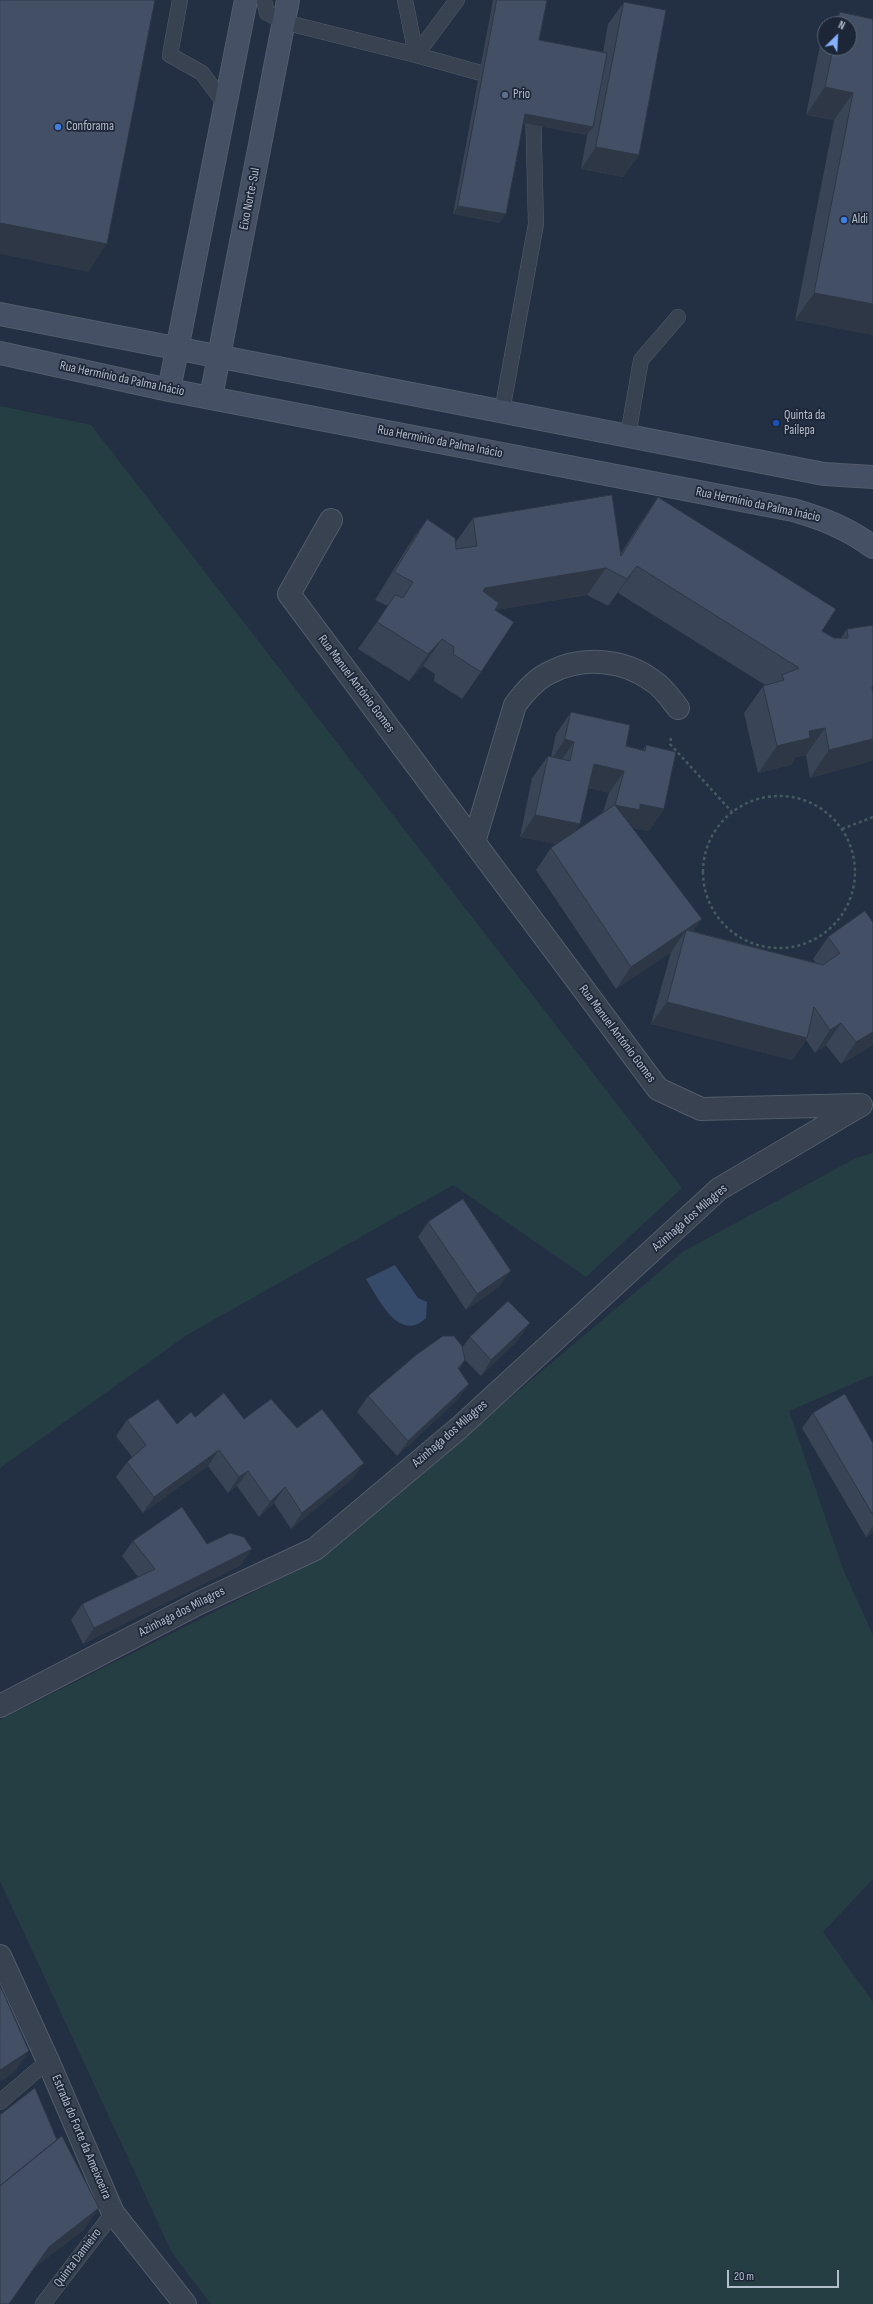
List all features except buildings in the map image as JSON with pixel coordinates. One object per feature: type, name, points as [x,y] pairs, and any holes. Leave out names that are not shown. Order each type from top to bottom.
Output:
[{"type":"main road","points":[[169,390],[246,0]]},
{"type":"main road","name":"Eixo Norte-Sul","points":[[211,397],[288,0]]},
{"type":"main road","points":[[0,314],[824,474],[873,477]]},
{"type":"main road","name":"Rua Hermínio da Palma Inácio","points":[[0,353],[169,390],[793,510],[821,518],[853,532],[873,547]]},
{"type":"street","name":"Rua Manuel António Gomes","points":[[330,520],[289,594],[658,1089],[701,1109],[867,1104]]},
{"type":"street","points":[[474,842],[514,705],[522,696],[550,672],[585,662],[621,664],[654,681],[678,708]]},
{"type":"street","name":"Azinhaga dos Milagres","points":[[0,1706],[199,1603],[315,1549],[459,1428],[719,1189],[867,1104]]},
{"type":"street","name":"Estrada do Forte da Ameixoeira","points":[[0,1956],[48,2061],[113,2213],[185,2304]]},
{"type":"lane","points":[[180,0],[170,55],[202,74],[225,104]]},
{"type":"lane","points":[[264,0],[267,13],[284,22],[416,55],[510,82]]},
{"type":"lane","points":[[405,0],[416,55]]},
{"type":"lane","points":[[416,55],[457,0]]},
{"type":"lane","points":[[502,411],[536,224],[532,88]]},
{"type":"lane","points":[[628,435],[641,360],[678,317]]},
{"type":"lane","points":[[0,2102],[48,2061]]},
{"type":"lane","name":"Quinta Damieiro","points":[[43,2304],[113,2213]]},
{"type":"path","points":[[678,708],[670,744],[732,812]]},
{"type":"path","points":[[779,796],[803,800],[825,811],[842,829],[853,852],[856,876],[850,900],[838,921],[818,938],[794,947],[769,948],[745,940],[724,925],[710,904],[703,879],[705,854],[715,830],[732,812],[754,800],[779,796]]},
{"type":"path","points":[[842,829],[873,817]]},
{"type":"green space","points":[[0,406],[91,425],[682,1188],[586,1277],[453,1185],[187,1335],[0,1468]]},
{"type":"green space","points":[[873,1153],[873,1375],[789,1411],[843,1569],[873,1635],[873,1879],[823,1932],[873,2002],[873,2304],[211,2304],[172,2253],[0,1881],[0,1720],[319,1559],[684,1251],[856,1158]]},
{"type":"water","points":[[395,1265],[418,1298],[427,1302],[426,1318],[416,1325],[407,1326],[398,1322],[390,1315],[383,1307],[366,1279]]},
{"type":"place","name":"Prio","points":[[505,95]]},
{"type":"place","name":"Conforama","points":[[58,127]]},
{"type":"place","name":"Aldi","points":[[844,220]]},
{"type":"place","name":"Quinta da Pailepa","points":[[776,423]]}]
